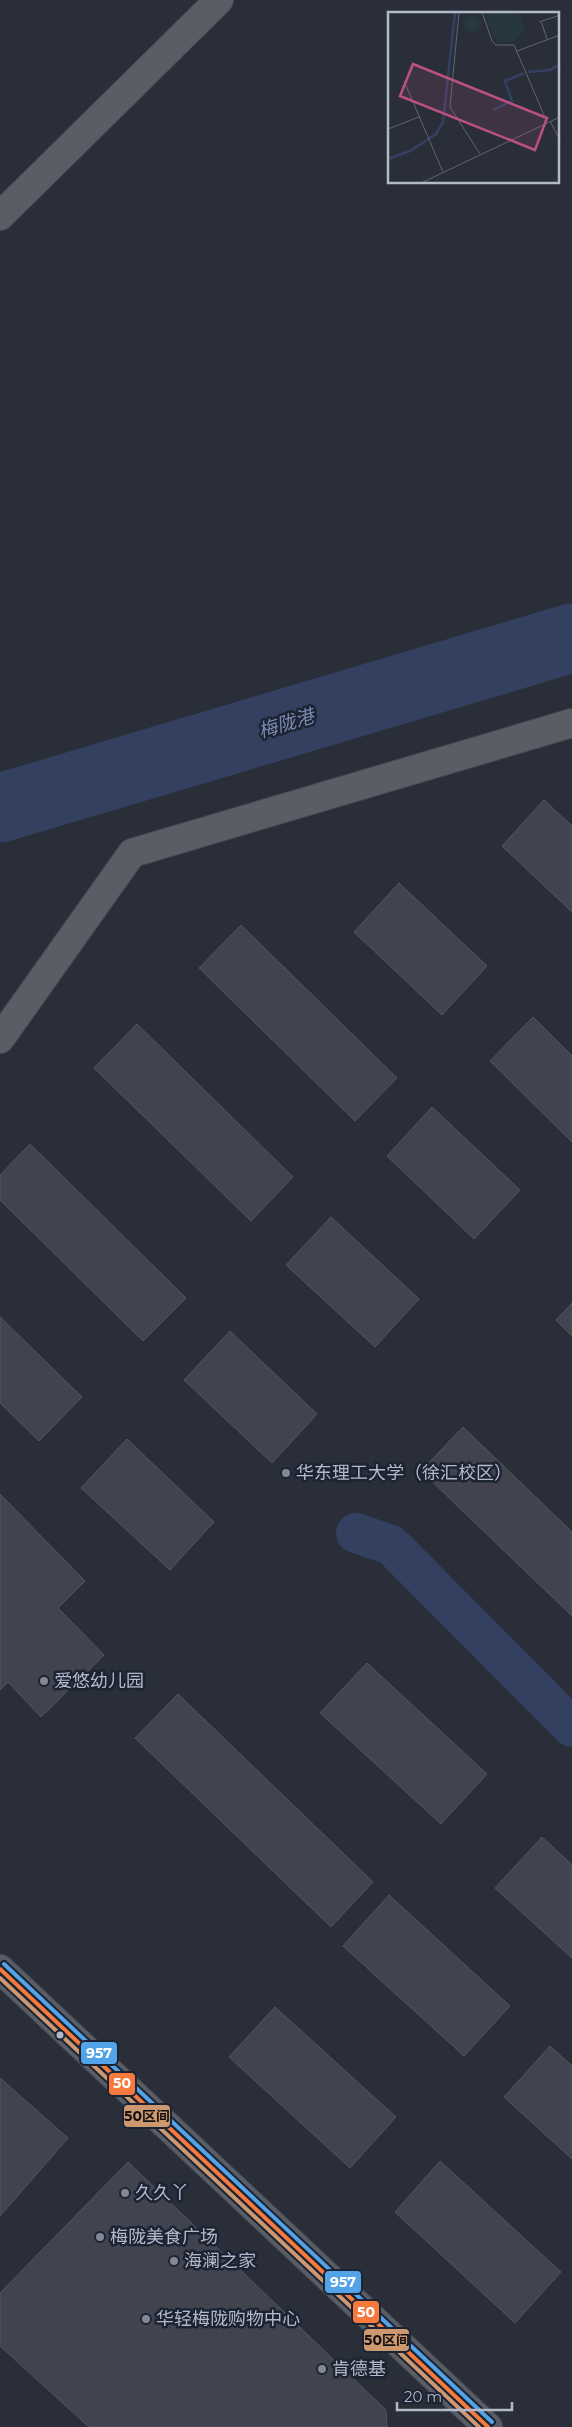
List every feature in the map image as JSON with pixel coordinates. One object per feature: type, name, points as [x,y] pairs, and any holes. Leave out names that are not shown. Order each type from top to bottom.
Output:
[{"type":"street","points":[[0,216],[219,0]]},
{"type":"street","points":[[0,1039],[132,853],[572,723]]},
{"type":"street","points":[[0,1969],[488,2427]]},
{"type":"building","points":[[544,800],[572,826],[572,912],[502,846]]},
{"type":"building","points":[[399,883],[487,966],[442,1015],[354,932]]},
{"type":"building","points":[[241,925],[397,1078],[355,1121],[199,968]]},
{"type":"building","points":[[533,1017],[572,1056],[572,1142],[490,1061]]},
{"type":"building","points":[[137,1024],[293,1177],[251,1221],[94,1068]]},
{"type":"building","points":[[432,1107],[520,1190],[474,1239],[387,1156]]},
{"type":"building","points":[[30,1144],[186,1298],[143,1341],[0,1200],[0,1175]]},
{"type":"building","points":[[331,1217],[419,1299],[375,1347],[286,1265]]},
{"type":"building","points":[[572,1303],[572,1336],[556,1320]]},
{"type":"building","points":[[0,1317],[82,1397],[39,1441],[0,1403]]},
{"type":"building","points":[[230,1331],[317,1414],[272,1463],[184,1380]]},
{"type":"building","points":[[463,1427],[572,1532],[572,1616],[421,1471]]},
{"type":"building","points":[[127,1439],[214,1522],[170,1570],[81,1488]]},
{"type":"building","points":[[0,1494],[85,1581],[58,1608],[104,1655],[41,1717],[8,1682],[0,1690]]},
{"type":"building","points":[[367,1663],[487,1774],[441,1824],[320,1713]]},
{"type":"building","points":[[178,1694],[373,1882],[331,1927],[135,1738]]},
{"type":"building","points":[[542,1837],[572,1865],[572,1958],[495,1888]]},
{"type":"building","points":[[389,1895],[510,2006],[464,2056],[343,1946]]},
{"type":"building","points":[[275,2007],[396,2117],[350,2168],[229,2057]]},
{"type":"building","points":[[550,2046],[572,2066],[572,2159],[504,2097]]},
{"type":"building","points":[[0,2078],[68,2138],[0,2216]]},
{"type":"building","points":[[440,2161],[561,2272],[515,2323],[395,2212]]},
{"type":"building","name":"华轻梅陇购物中心","points":[[128,2162],[386,2410],[387,2427],[89,2427],[0,2346],[0,2293]]},
{"type":"waterway","name":"梅陇港","points":[[0,808],[572,638]]},
{"type":"waterway","points":[[356,1533],[391,1545],[572,1727]]},
{"type":"transit line","name":"957","points":[[4,1964],[492,2422]]},
{"type":"transit line","name":"50","points":[[0,1969],[488,2427]]},
{"type":"transit line","name":"50区间","points":[[0,1978],[479,2427]]},
{"type":"place","name":"华东理工大学（徐汇校区）","points":[[286,1473]]},
{"type":"place","name":"爱悠幼儿园","points":[[44,1681]]},
{"type":"place","name":"久久丫","points":[[125,2193]]},
{"type":"place","name":"梅陇美食广场","points":[[100,2237]]},
{"type":"place","name":"海澜之家","points":[[174,2261]]},
{"type":"place","name":"华轻梅陇购物中心","points":[[146,2319]]},
{"type":"place","name":"肯德基","points":[[322,2369]]}]
